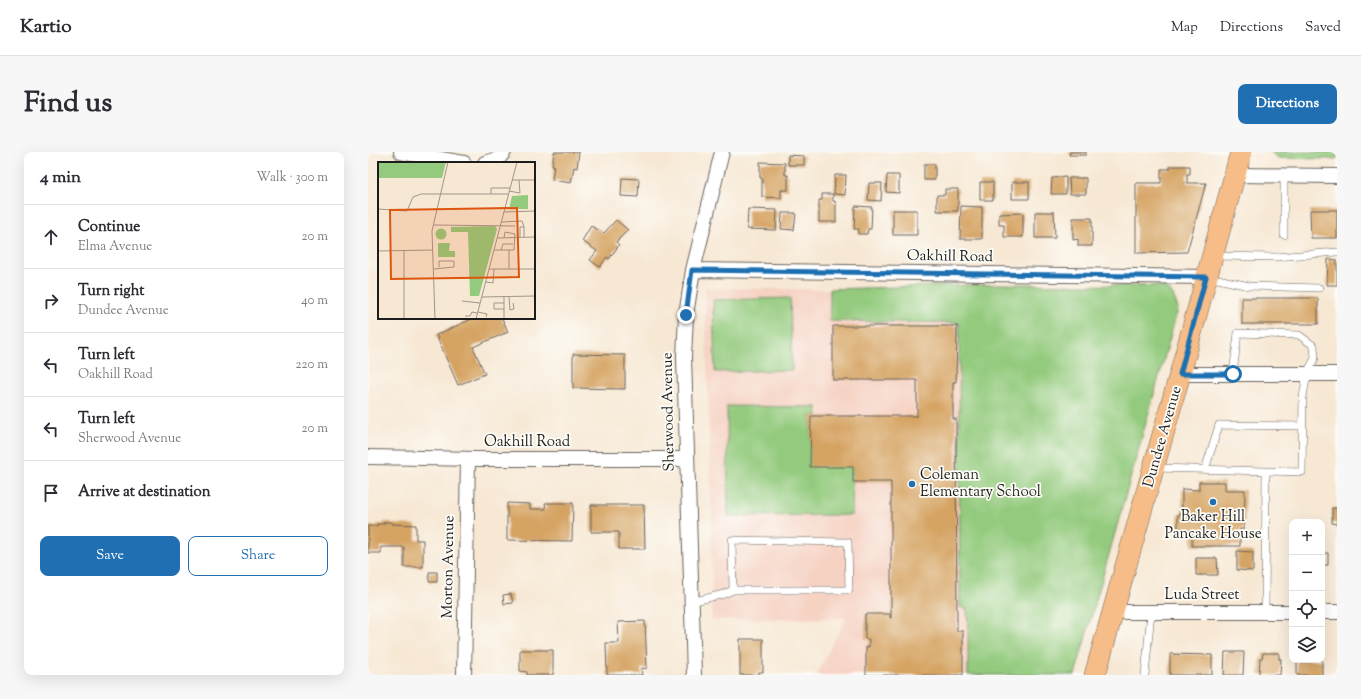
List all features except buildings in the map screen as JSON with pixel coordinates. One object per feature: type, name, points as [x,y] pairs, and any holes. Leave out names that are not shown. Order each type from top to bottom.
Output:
[{"type":"main road","name":"Dundee Avenue","points":[[1096,675],[1241,152]]},
{"type":"street","points":[[401,152],[458,162]]},
{"type":"street","points":[[488,162],[498,159],[504,152]]},
{"type":"street","name":"Sherwood Avenue","points":[[694,675],[684,357],[685,327],[692,270],[722,152]]},
{"type":"street","points":[[1235,176],[1337,176]]},
{"type":"street","name":"Oakhill Road","points":[[692,270],[1206,277]]},
{"type":"street","points":[[1180,374],[1337,374]]},
{"type":"street","name":"Oakhill Road","points":[[368,457],[468,459],[687,459]]},
{"type":"street","name":"Morton Avenue","points":[[464,675],[468,459]]},
{"type":"street","name":"Luda Street","points":[[1113,612],[1289,612]]},
{"type":"street","points":[[1325,612],[1337,612]]},
{"type":"lane","points":[[1284,176],[1284,236]]},
{"type":"lane","points":[[1213,256],[1276,257],[1337,252]]},
{"type":"lane","points":[[1206,277],[1249,286],[1319,288]]},
{"type":"lane","points":[[1154,468],[1302,472],[1303,397],[1307,373],[1315,358],[1314,346],[1299,335],[1238,333],[1233,374]]},
{"type":"lane","points":[[1205,470],[1219,425],[1302,426]]},
{"type":"lane","points":[[1264,612],[1266,471]]},
{"type":"lane","points":[[692,602],[724,594],[733,590],[849,590],[848,542],[732,540],[733,590]]},
{"type":"lane","points":[[1145,675],[1151,612]]},
{"type":"shaded area","name":"Coleman Elementary School","points":[[705,288],[1167,294],[1060,675],[816,675],[846,618],[712,620],[711,502]]},
{"type":"green space","points":[[1271,152],[1337,152],[1337,159],[1278,158]]},
{"type":"green space","points":[[1002,284],[1160,286],[1167,289],[1172,294],[1178,309],[1075,675],[968,675],[967,609],[960,607],[959,323],[830,321],[830,289]]},
{"type":"green space","points":[[790,298],[792,370],[715,372],[713,300]]},
{"type":"green space","points":[[727,406],[817,407],[818,416],[811,416],[811,466],[853,467],[852,515],[728,516]]},
{"type":"place","name":"Coleman Elementary School","points":[[912,484]]},
{"type":"place","name":"Baker Hill Pancake House","points":[[1213,502]]},
{"type":"route","points":[[686,315],[692,270],[1206,277],[1180,374],[1233,374]]}]
